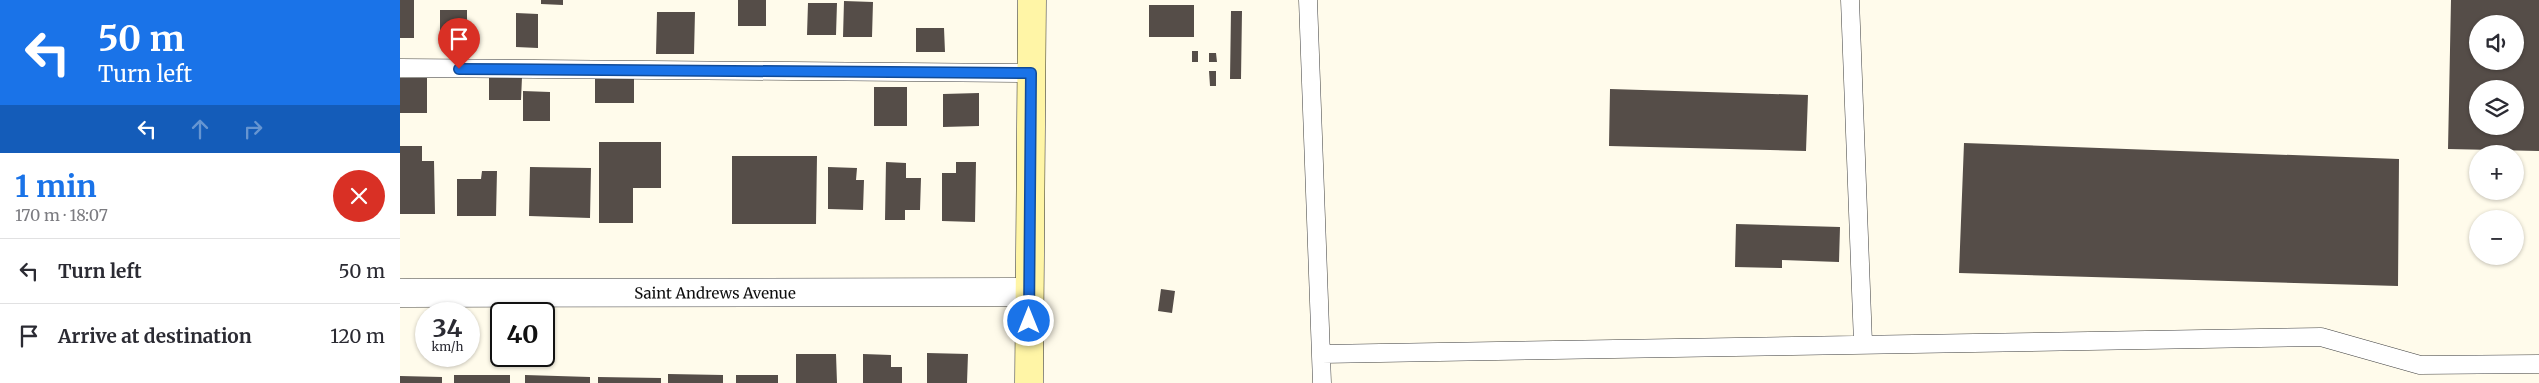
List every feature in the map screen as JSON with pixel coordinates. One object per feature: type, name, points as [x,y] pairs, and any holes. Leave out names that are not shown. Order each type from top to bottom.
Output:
[{"type":"street","points":[[1029,383],[1032,0]]},
{"type":"street","name":"Saint Andrews Avenue","points":[[400,293],[1029,292]]},
{"type":"lane","points":[[1308,0],[1322,383]]},
{"type":"lane","points":[[1850,0],[1863,343]]},
{"type":"lane","points":[[400,68],[1031,73]]},
{"type":"lane","points":[[1322,354],[1863,343],[2321,337],[2420,365],[2539,364]]},
{"type":"building","points":[[400,0],[414,0],[414,38],[400,38]]},
{"type":"building","points":[[541,0],[563,0],[563,5],[541,4]]},
{"type":"building","points":[[738,0],[766,0],[766,26],[738,26]]},
{"type":"building","points":[[2451,0],[2539,0],[2539,151],[2524,151],[2524,145],[2469,145],[2469,149],[2448,149]]},
{"type":"building","points":[[844,1],[873,2],[872,37],[843,37]]},
{"type":"building","points":[[808,3],[837,3],[836,35],[807,35]]},
{"type":"building","points":[[1149,5],[1194,5],[1194,37],[1149,37]]},
{"type":"building","points":[[440,10],[467,10],[467,44],[440,44]]},
{"type":"building","points":[[1231,11],[1242,11],[1241,79],[1230,79]]},
{"type":"building","points":[[657,12],[695,12],[694,54],[656,54]]},
{"type":"building","points":[[516,13],[538,14],[538,48],[516,47]]},
{"type":"building","points":[[916,28],[944,28],[945,52],[916,52]]},
{"type":"building","points":[[1192,51],[1198,51],[1198,62],[1192,62]]},
{"type":"building","points":[[1209,53],[1216,53],[1217,62],[1209,62]]},
{"type":"building","points":[[1209,71],[1216,71],[1216,86],[1210,86]]},
{"type":"building","points":[[489,77],[522,77],[521,100],[489,100]]},
{"type":"building","points":[[400,78],[427,78],[427,113],[400,113]]},
{"type":"building","points":[[595,79],[634,79],[634,103],[595,103]]},
{"type":"building","points":[[874,87],[907,87],[907,126],[874,126]]},
{"type":"building","points":[[1610,89],[1808,95],[1806,151],[1609,146]]},
{"type":"building","points":[[523,91],[550,92],[550,121],[523,121]]},
{"type":"building","points":[[979,93],[979,126],[943,127],[943,94]]},
{"type":"building","points":[[599,142],[661,142],[661,188],[633,188],[633,223],[599,223]]},
{"type":"building","points":[[1964,143],[2399,159],[2398,286],[1959,273]]},
{"type":"building","points":[[400,146],[422,146],[422,161],[434,161],[435,214],[400,214]]},
{"type":"building","points":[[732,156],[817,156],[816,224],[732,224]]},
{"type":"building","points":[[886,162],[906,163],[906,178],[921,178],[920,210],[905,210],[905,220],[885,220]]},
{"type":"building","points":[[956,162],[976,162],[975,222],[942,221],[942,173],[956,173]]},
{"type":"building","points":[[530,167],[591,168],[590,218],[529,216]]},
{"type":"building","points":[[828,167],[857,168],[856,180],[864,180],[863,210],[828,209]]},
{"type":"building","points":[[482,171],[497,171],[496,216],[457,216],[457,179],[481,179]]},
{"type":"building","points":[[1736,224],[1840,227],[1839,262],[1782,260],[1782,268],[1735,267]]},
{"type":"building","points":[[1161,289],[1175,291],[1172,313],[1158,311]]},
{"type":"building","points":[[927,353],[968,354],[967,383],[927,383]]},
{"type":"building","points":[[796,354],[836,354],[837,383],[796,383]]},
{"type":"building","points":[[863,354],[891,355],[891,367],[902,367],[902,383],[863,383]]},
{"type":"building","points":[[668,374],[723,375],[723,383],[668,383]]},
{"type":"building","points":[[454,375],[510,375],[510,383],[454,383]]},
{"type":"building","points":[[525,375],[590,377],[590,383],[525,383]]},
{"type":"building","points":[[736,375],[778,375],[778,383],[736,383]]},
{"type":"building","points":[[400,376],[442,377],[442,383],[400,383]]},
{"type":"building","points":[[598,377],[661,378],[661,383],[598,383]]},
{"type":"route","points":[[459,69],[1031,73],[1029,321]]}]
